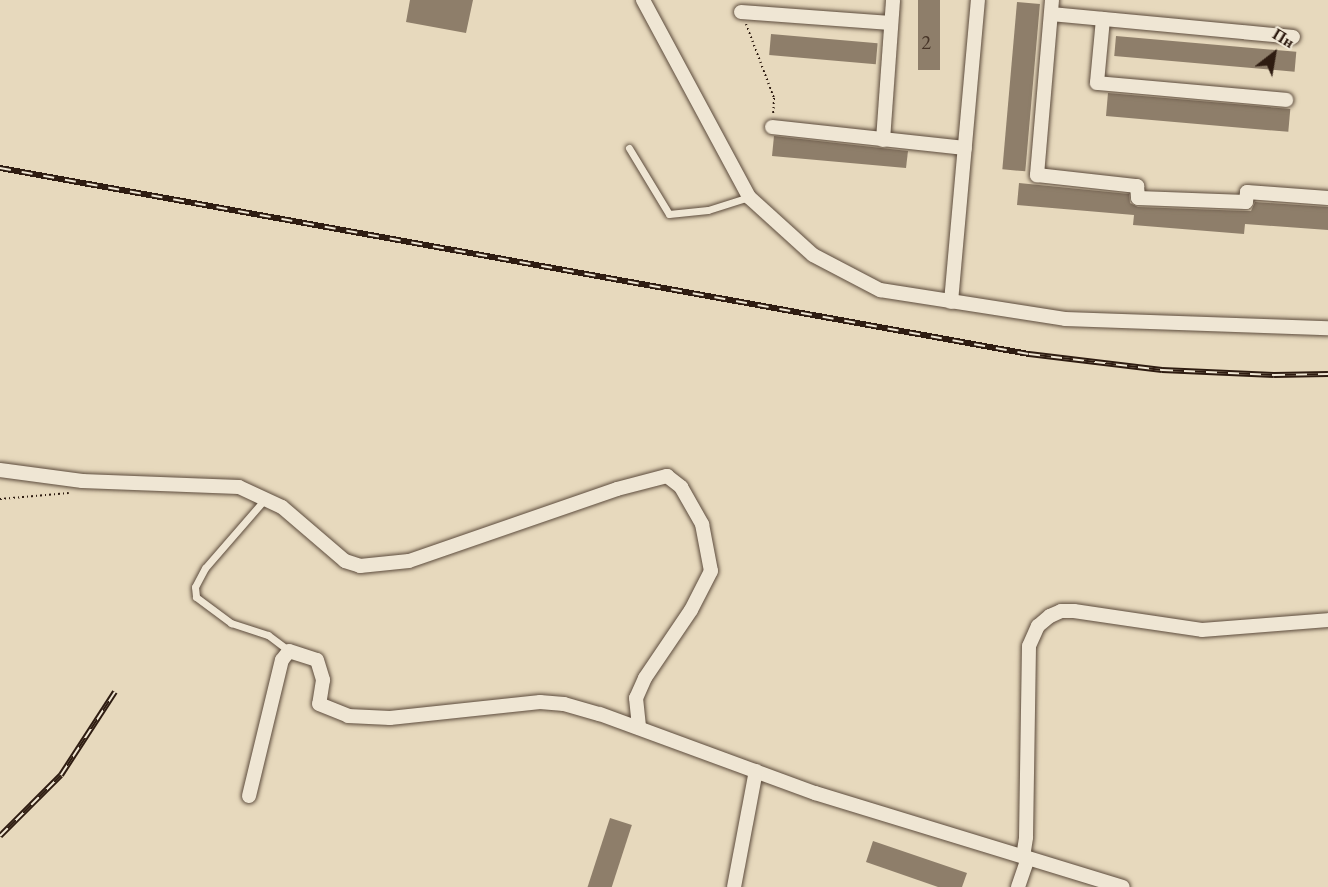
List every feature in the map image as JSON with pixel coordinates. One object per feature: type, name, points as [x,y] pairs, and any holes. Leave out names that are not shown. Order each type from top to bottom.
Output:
[{"type":"street","points":[[643,0],[749,197],[813,255],[880,290],[1065,319],[1328,328]]},
{"type":"street","points":[[883,140],[893,0]]},
{"type":"street","points":[[951,302],[978,0]]},
{"type":"street","points":[[1293,37],[1103,19],[1052,7],[1037,175],[1137,186],[1138,198],[1246,202],[1247,192],[1328,198]]},
{"type":"street","points":[[741,12],[891,23]]},
{"type":"street","points":[[1103,19],[1097,83],[1286,100]]},
{"type":"street","points":[[772,127],[965,148]]},
{"type":"street","points":[[0,470],[82,481],[238,487],[282,507],[345,561],[360,566],[409,561],[617,489],[667,476],[674,479],[691,502],[702,524],[711,571],[691,610],[645,678],[636,698],[639,728]]},
{"type":"street","points":[[1018,887],[1025,858],[1026,837],[1029,646],[1038,626],[1050,616],[1061,611],[1202,630],[1328,620]]},
{"type":"street","points":[[249,796],[282,660],[289,651],[317,660],[323,680],[319,704],[348,716],[390,718],[540,702],[564,704],[639,728],[815,793],[1123,887]]},
{"type":"street","points":[[734,887],[756,771]]},
{"type":"lane","points":[[629,148],[669,214],[708,210],[749,197]]},
{"type":"lane","points":[[265,499],[205,568],[195,587],[196,597],[231,622],[267,635],[289,651]]},
{"type":"path","points":[[741,12],[774,98],[772,127]]},
{"type":"building","points":[[410,0],[473,0],[466,33],[406,22]]},
{"type":"building","points":[[918,0],[940,0],[940,70],[918,70]]},
{"type":"building","points":[[1017,2],[1040,4],[1025,171],[1002,169]]},
{"type":"building","points":[[771,34],[878,43],[876,64],[769,55]]},
{"type":"building","points":[[1116,36],[1296,52],[1295,72],[1114,56]]},
{"type":"building","points":[[1108,93],[1290,109],[1288,132],[1106,116]]},
{"type":"building","points":[[774,136],[908,151],[906,168],[772,156]]},
{"type":"building","points":[[1019,183],[1129,194],[1130,203],[1138,207],[1251,211],[1255,202],[1328,207],[1328,230],[1245,224],[1244,234],[1133,225],[1134,215],[1017,205]]},
{"type":"building","points":[[610,818],[632,825],[612,887],[588,887]]},
{"type":"building","points":[[873,841],[967,873],[962,887],[938,887],[866,862]]},
{"type":"railway","points":[[0,168],[1029,354],[1162,370],[1274,375],[1328,374]]},
{"type":"railway","points":[[0,836],[61,775],[115,692]]}]
